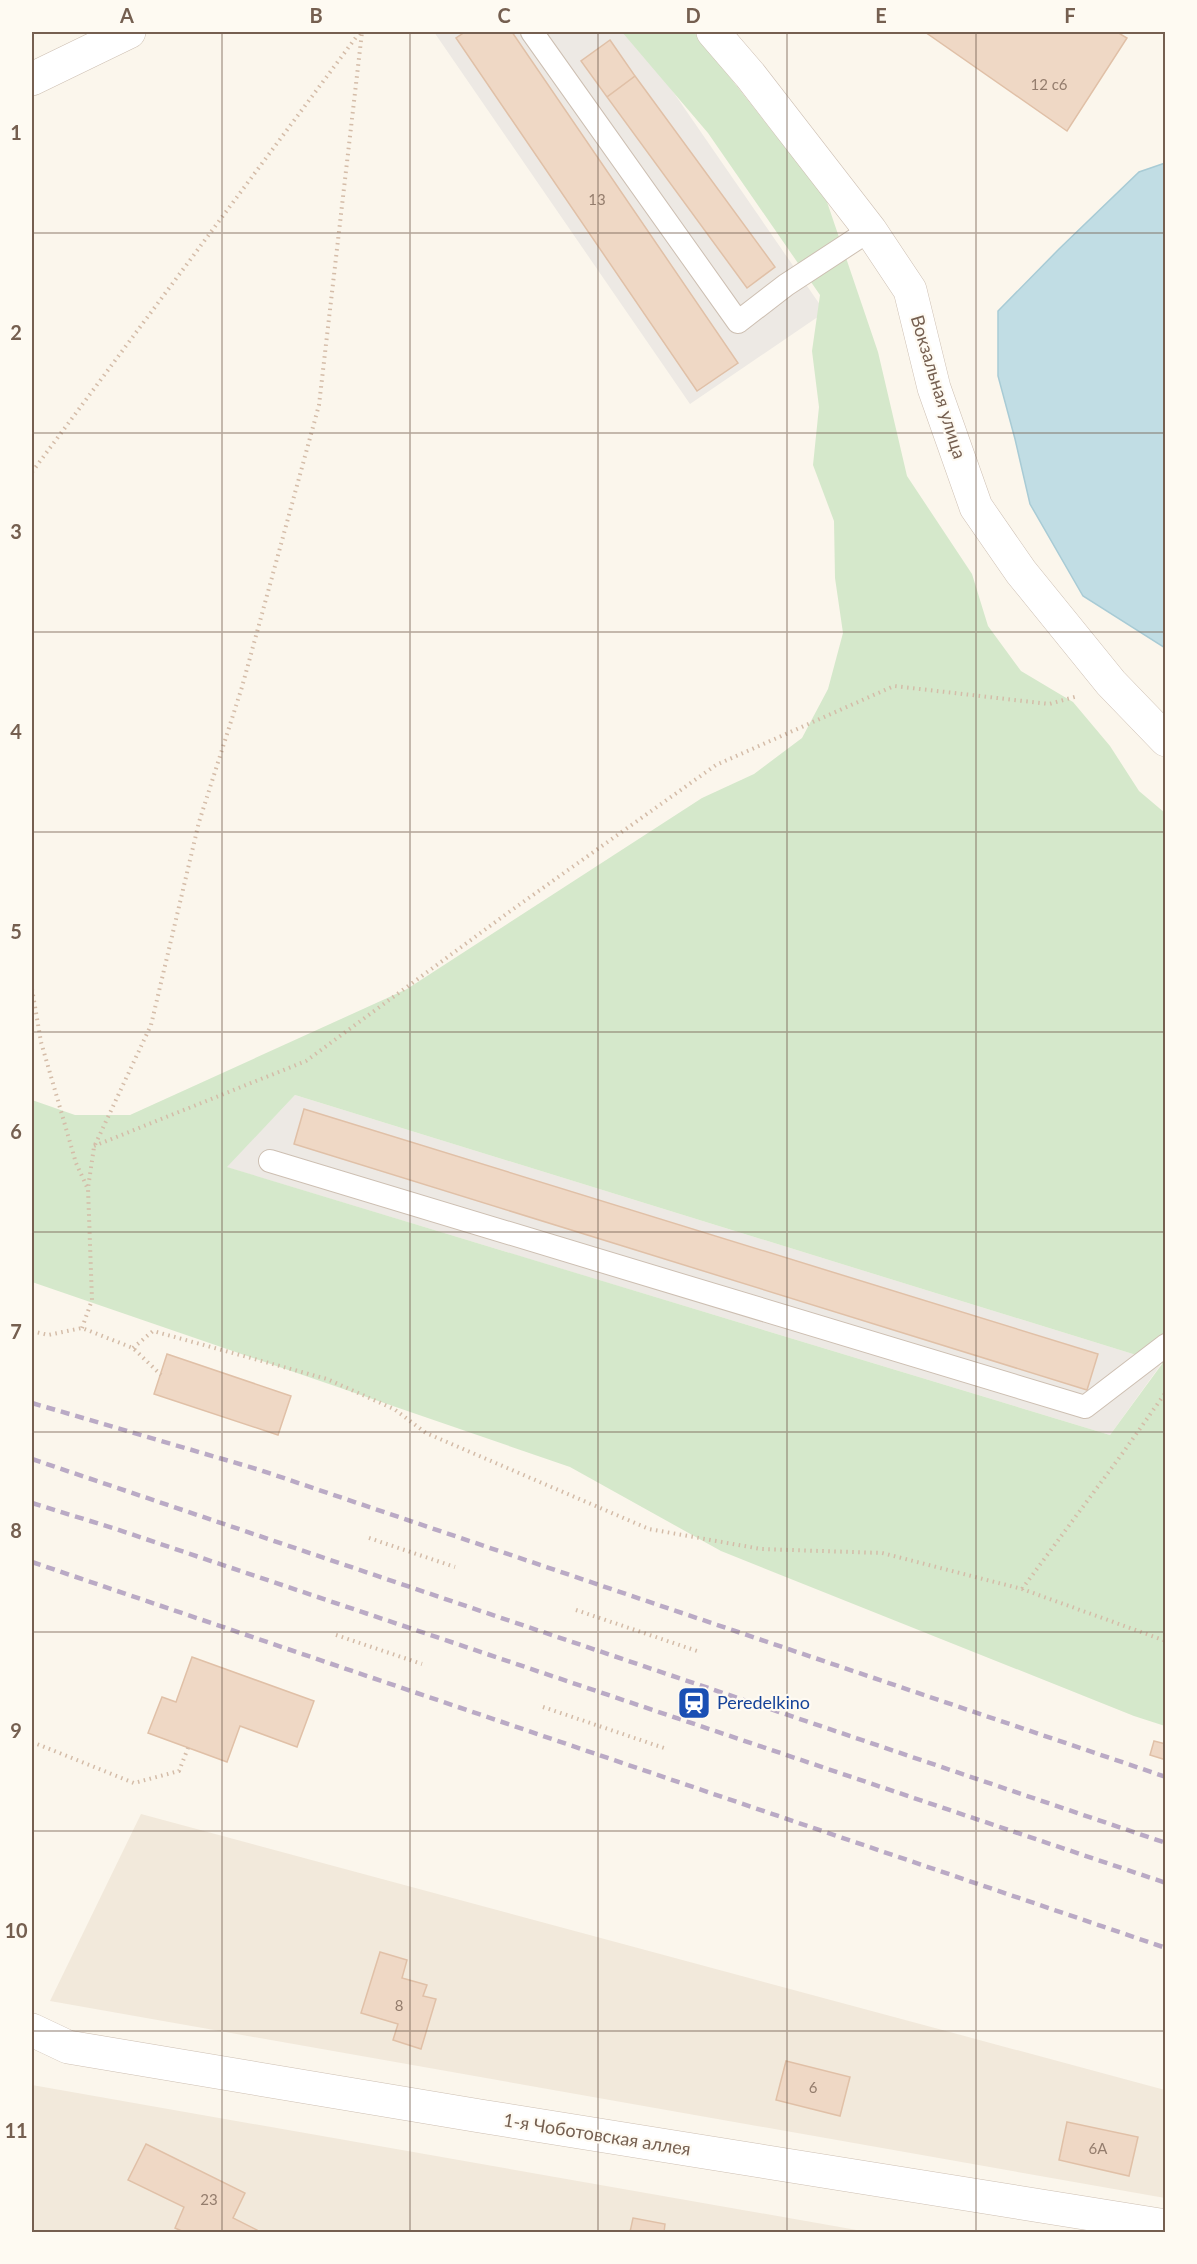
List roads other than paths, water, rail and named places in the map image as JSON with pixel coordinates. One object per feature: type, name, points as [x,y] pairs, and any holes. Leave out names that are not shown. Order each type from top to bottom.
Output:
[{"type":"street","points":[[32,79],[129,32]]},
{"type":"street","name":"Вокзальная улица","points":[[713,32],[750,75],[870,230],[910,290],[934,388],[976,507],[1021,572],[1111,682],[1161,727]]},
{"type":"street","name":"1-я Чоботовская аллея","points":[[32,2030],[68,2047],[480,2116],[1166,2226]]},
{"type":"lane","points":[[532,32],[738,322],[786,285],[870,230]]},
{"type":"lane","points":[[270,1161],[1085,1407],[1166,1344]]},
{"type":"water","points":[[1166,163],[1165,648],[1083,596],[1030,504],[998,376],[998,311],[1139,172]]},
{"type":"railway","points":[[32,1403],[260,1470],[1166,1777]]},
{"type":"railway","points":[[32,1459],[1166,1843]]},
{"type":"railway","points":[[32,1503],[116,1529],[1166,1883]]},
{"type":"railway","points":[[32,1562],[1166,1948]]},
{"type":"place","name":"Peredelkino","points":[[694,1703]]}]
